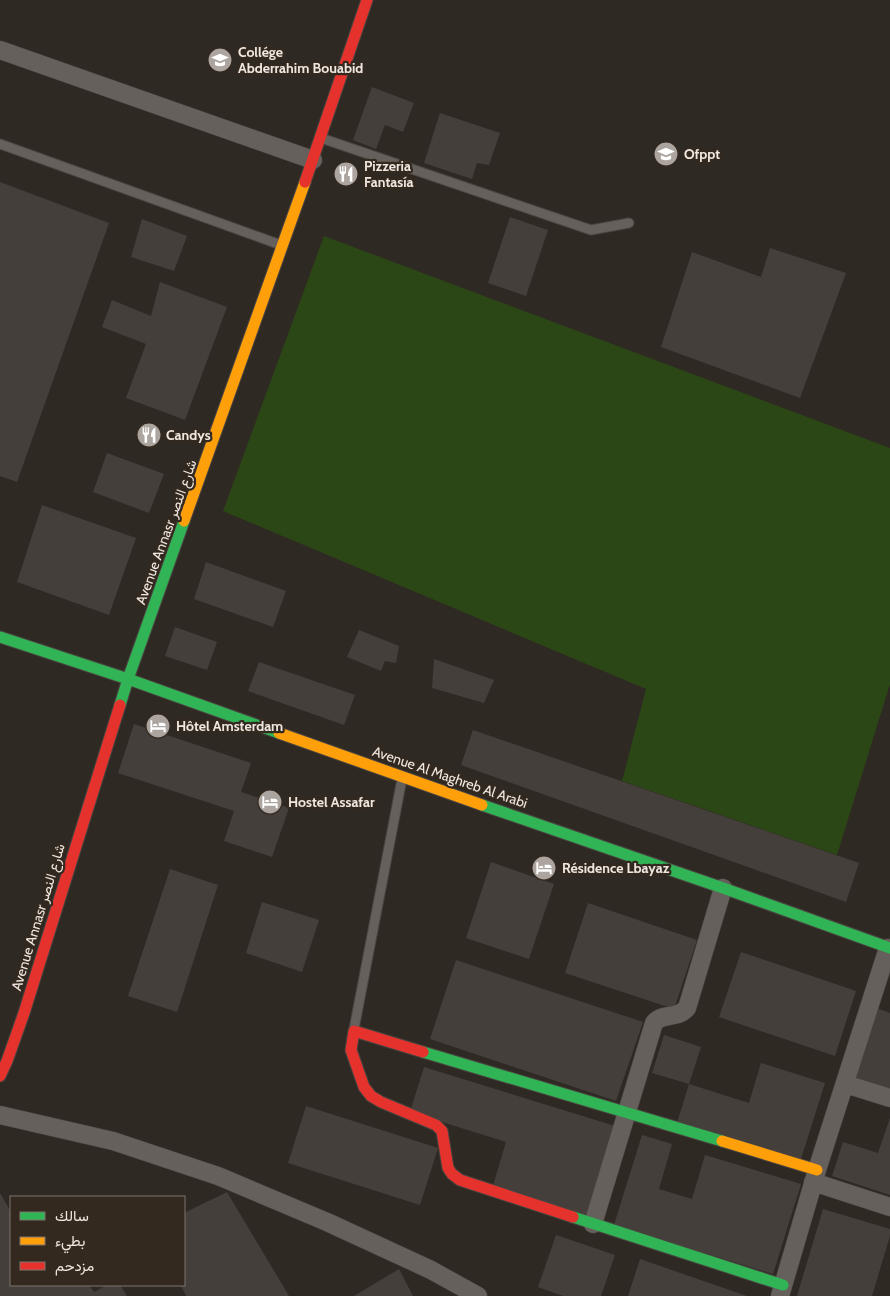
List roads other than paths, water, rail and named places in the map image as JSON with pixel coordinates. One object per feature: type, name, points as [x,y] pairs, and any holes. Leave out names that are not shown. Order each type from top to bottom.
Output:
[{"type":"street","name":"Avenue Annasr شارع النصر","points":[[0,1076],[24,1014],[128,679],[283,246],[367,0]]},
{"type":"street","points":[[0,50],[313,160]]},
{"type":"street","name":"Avenue Al Maghreb Al Arabi","points":[[0,637],[128,679],[889,948]]},
{"type":"street","points":[[593,1224],[654,1023],[660,1018],[679,1015],[687,1008],[723,888]]},
{"type":"street","points":[[889,948],[815,1176],[781,1291],[593,1224],[460,1180],[448,1168],[442,1131],[436,1125],[371,1096],[364,1087],[351,1050],[354,1031],[626,1113],[815,1176],[890,1207]]},
{"type":"street","points":[[845,1084],[890,1098]]},
{"type":"street","points":[[0,1116],[114,1141],[218,1176],[327,1222],[422,1266],[478,1296]]},
{"type":"lane","points":[[320,138],[591,230],[629,223]]},
{"type":"lane","points":[[0,144],[283,246]]},
{"type":"lane","points":[[354,1031],[402,777]]},
{"type":"place","name":"Collége Abderrahim Bouabid","points":[[220,60]]},
{"type":"place","name":"Ofppt","points":[[666,154]]},
{"type":"place","name":"Pizzeria Fantasía","points":[[346,174]]},
{"type":"place","name":"Candys","points":[[149,435]]},
{"type":"place","name":"Hôtel Amsterdam","points":[[158,726]]},
{"type":"place","name":"Hostel Assafar","points":[[270,802]]},
{"type":"place","name":"Résidence Lbayaz","points":[[544,868]]}]
